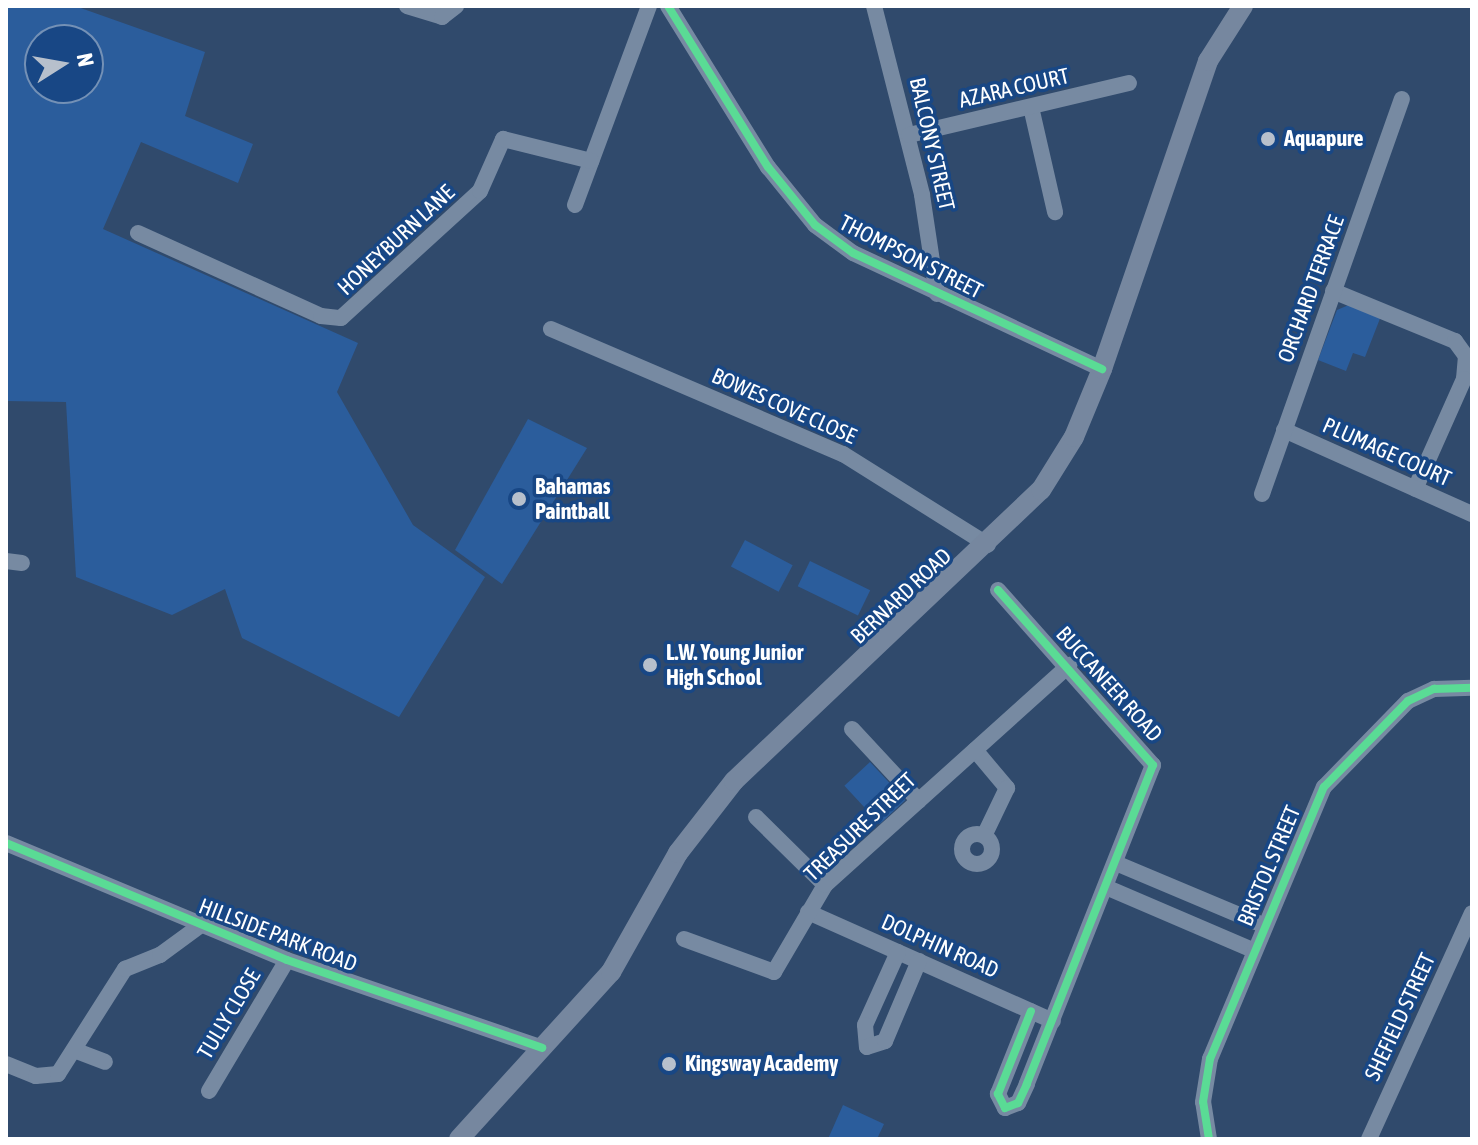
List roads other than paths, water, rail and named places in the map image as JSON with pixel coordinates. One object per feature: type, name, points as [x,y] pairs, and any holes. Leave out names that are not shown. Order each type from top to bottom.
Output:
[{"type":"main road","name":"BERNARD ROAD","points":[[459,1139],[611,972],[678,853],[734,781],[988,545],[1041,490],[1074,437],[1102,369],[1208,61],[1243,6]]},
{"type":"street","points":[[407,6],[442,17],[456,6]]},
{"type":"street","points":[[575,205],[649,6]]},
{"type":"street","name":"THOMPSON STREET","points":[[668,6],[801,211],[853,253],[1102,369]]},
{"type":"street","name":"BALCONY STREET","points":[[874,6],[909,135],[937,294]]},
{"type":"street","name":"AZARA COURT","points":[[909,135],[1129,83]]},
{"type":"street","name":"ORCHARD TERRACE","points":[[1262,494],[1402,99]]},
{"type":"street","points":[[1031,107],[1055,212]]},
{"type":"street","name":"HONEYBURN LANE","points":[[138,233],[321,316],[341,318],[480,191],[503,139],[591,161]]},
{"type":"street","points":[[1333,291],[1455,341],[1466,356],[1464,379],[1415,489]]},
{"type":"street","name":"BOWES COVE CLOSE","points":[[551,329],[843,454],[988,545]]},
{"type":"street","name":"PLUMAGE COURT","points":[[1284,430],[1472,514]]},
{"type":"street","name":"BUCCANEER ROAD","points":[[998,590],[1152,759],[1152,779],[1053,1021],[1018,1103],[1005,1108],[998,1094],[1031,1011]]},
{"type":"street","name":"TREASURE STREET","points":[[684,939],[771,974],[825,885],[1069,665]]},
{"type":"street","name":"BRISTOL STREET","points":[[1209,1139],[1203,1102],[1210,1059],[1317,800],[1342,764],[1420,694],[1472,688]]},
{"type":"street","points":[[852,729],[919,801]]},
{"type":"street","points":[[975,750],[1007,788],[984,836]]},
{"type":"street","points":[[756,817],[825,885]]},
{"type":"street","name":"HILLSIDE PARK ROAD","points":[[6,843],[287,960],[542,1048]]},
{"type":"street","points":[[1118,864],[1263,925]]},
{"type":"street","points":[[1108,888],[1253,950]]},
{"type":"street","name":"DOLPHIN ROAD","points":[[808,912],[1053,1021]]},
{"type":"street","name":"SHEFIELD STREET","points":[[1369,1139],[1472,913]]},
{"type":"street","points":[[6,1064],[48,1078],[74,1050],[125,969],[160,955],[201,925]]},
{"type":"street","points":[[898,952],[865,1025],[867,1047],[885,1041],[919,961]]},
{"type":"street","name":"TULLY CLOSE","points":[[209,1091],[287,960]]},
{"type":"street","points":[[74,1050],[105,1062]]},
{"type":"place","name":"Aquapure","points":[[1268,139]]},
{"type":"place","name":"Bahamas Paintball","points":[[519,499]]},
{"type":"place","name":"L.W. Young Junior High School","points":[[650,665]]},
{"type":"place","name":"Kingsway Academy","points":[[669,1064]]}]
